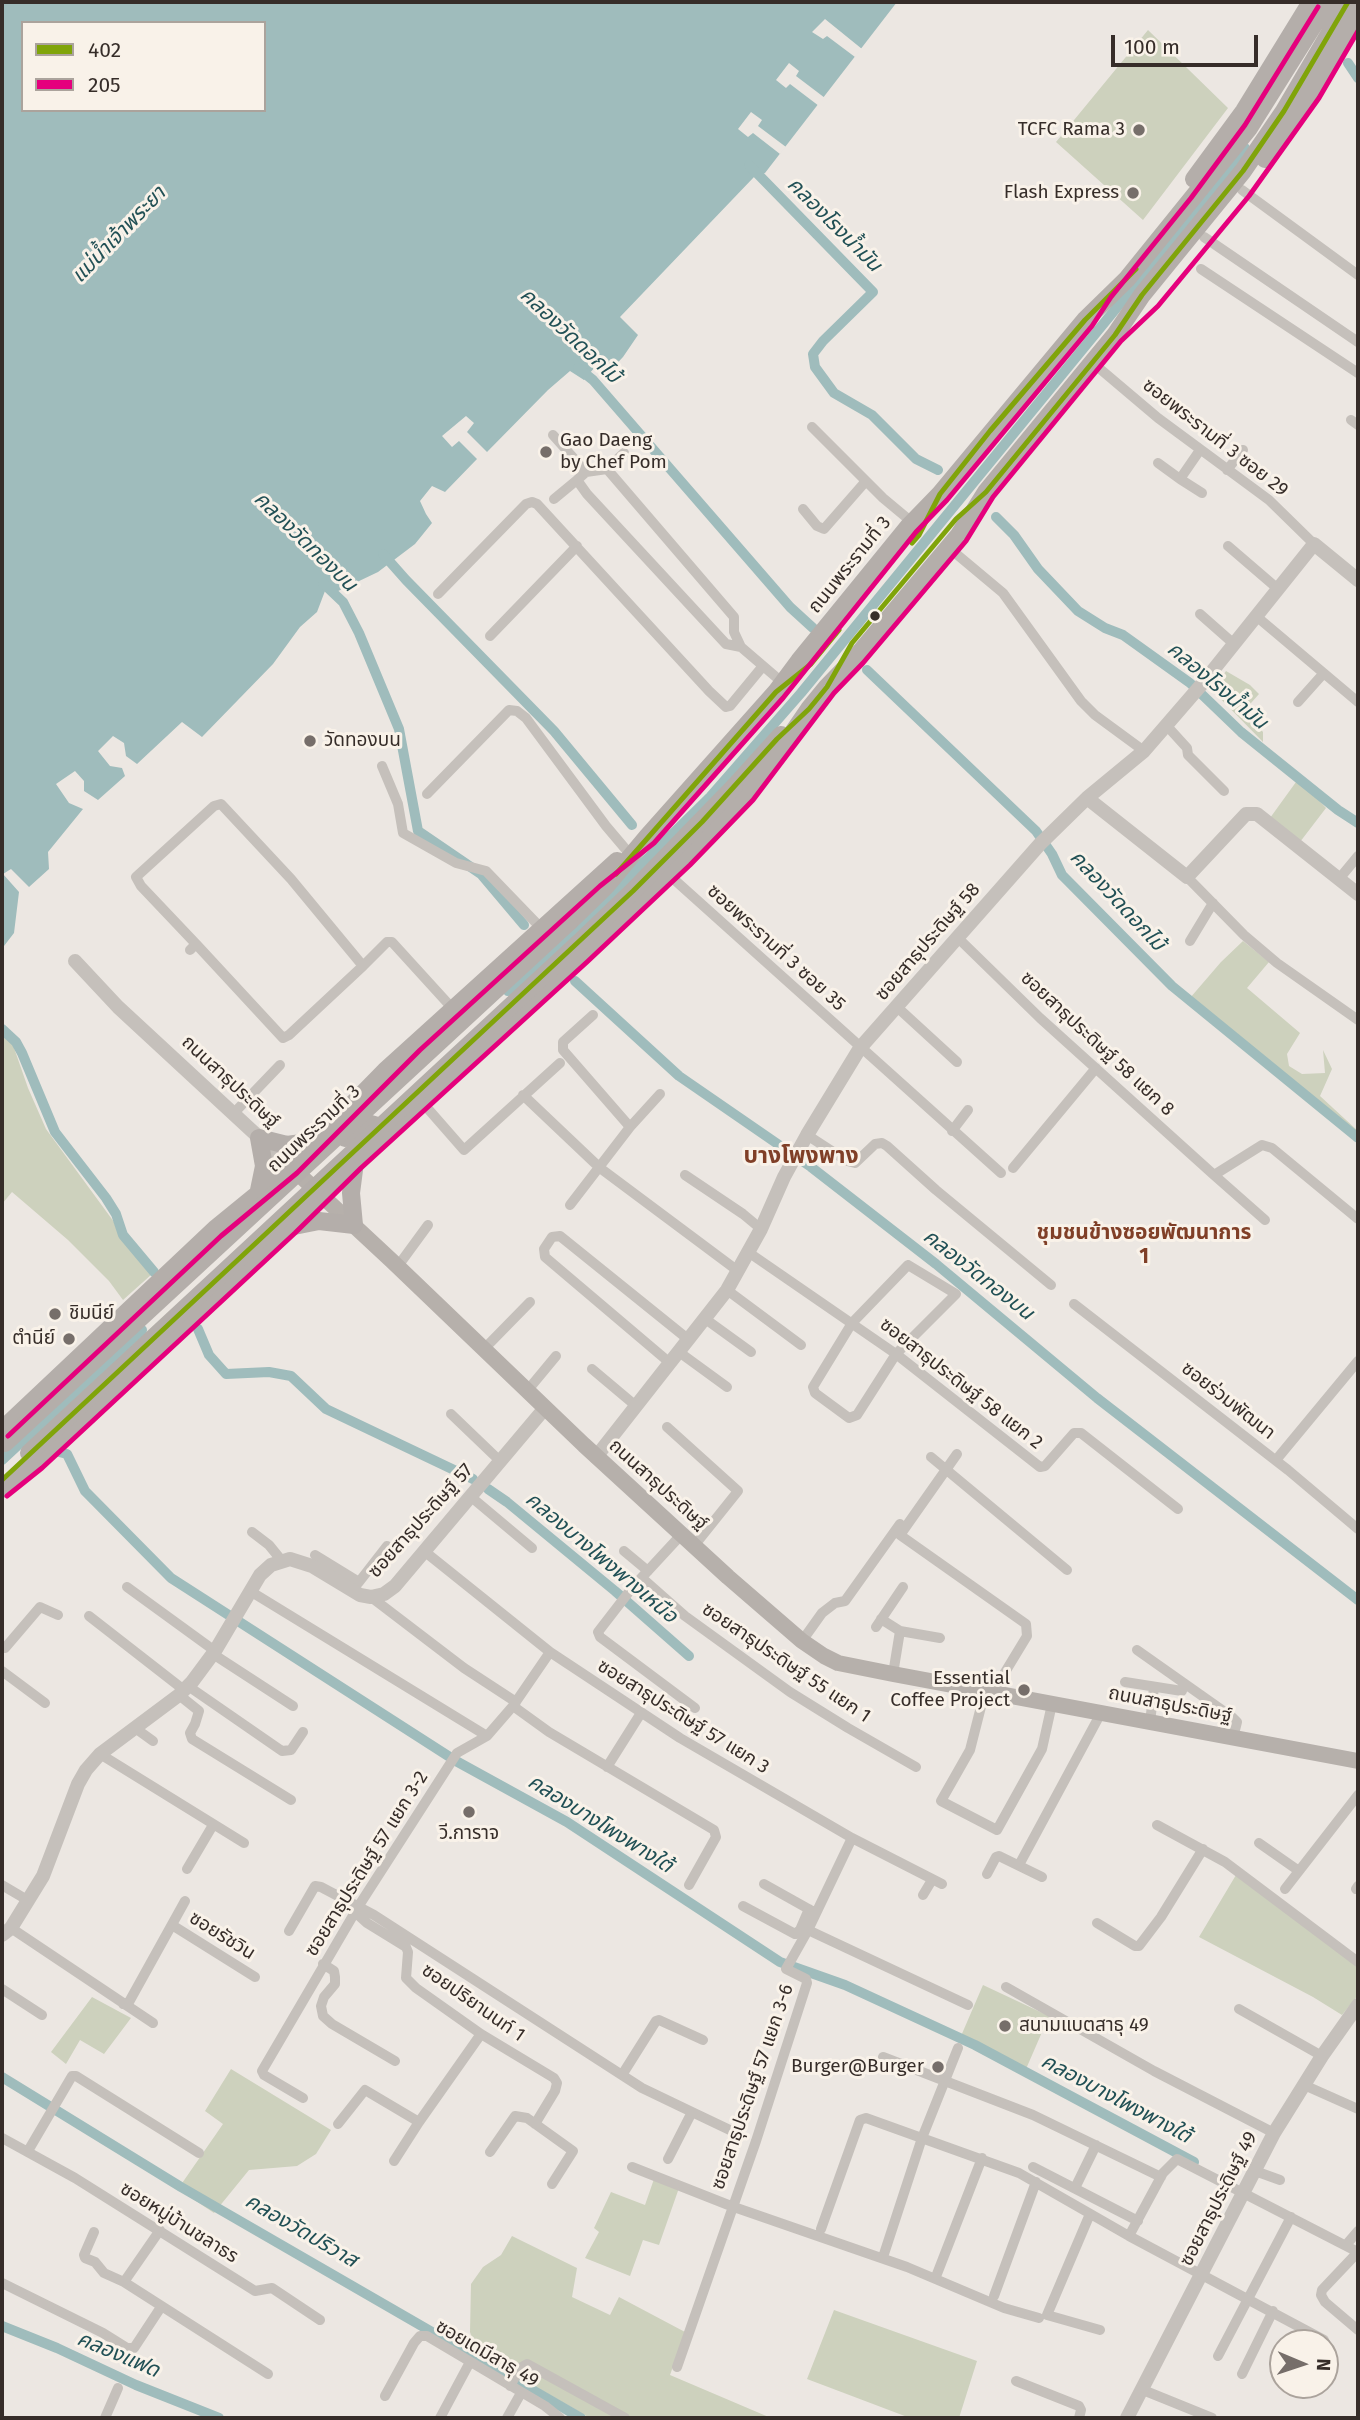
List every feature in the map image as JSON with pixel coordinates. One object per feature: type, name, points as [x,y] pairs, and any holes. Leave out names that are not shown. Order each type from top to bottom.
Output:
[{"type":"main road","name":"ถนนพระรามที่ 3","points":[[1085,320],[1108,286],[1184,193],[1238,120],[1311,2]]},
{"type":"main road","name":"ถนนพระรามที่ 3","points":[[3,1439],[606,886],[783,683],[990,431],[1085,320],[1127,279],[1223,162],[1275,89],[1328,2]]},
{"type":"main road","points":[[2,1489],[633,891],[808,709],[898,609],[948,548],[986,492],[1093,363],[1142,295],[1243,171],[1297,91],[1348,2]]},
{"type":"main road","points":[[1115,335],[1151,300],[1242,190],[1312,93],[1358,15]]},
{"type":"main road","points":[[2,1480],[67,1433],[289,1227],[355,1162],[668,874],[747,794],[774,761],[808,709]]},
{"type":"main road","name":"ถนนพระรามที่ 3","points":[[3,1439],[215,1229],[258,1195],[297,1172],[316,1142],[385,1071],[541,928],[647,837]]},
{"type":"main road","points":[[385,1071],[385,1082],[398,1103],[408,1106],[420,1103]]},
{"type":"main road","points":[[215,1229],[242,1234],[297,1172],[359,1125],[372,1123],[391,1129]]},
{"type":"main road","points":[[258,1195],[264,1166],[259,1138],[287,1145],[316,1142]]},
{"type":"main road","points":[[289,1227],[319,1221],[354,1225],[351,1193],[355,1162]]},
{"type":"main road","name":"ถนนสาธุประดิษฐ์","points":[[297,1172],[688,1541],[802,1641],[838,1662],[1150,1723],[1358,1760]]},
{"type":"main road","points":[[196,1247],[220,1248],[230,1259],[231,1280]]},
{"type":"street","points":[[1242,190],[1358,275]]},
{"type":"street","points":[[1204,237],[1358,342]]},
{"type":"street","points":[[1201,269],[1358,373]]},
{"type":"street","name":"ซอยพระรามที่ 3 ซอย 29","points":[[1093,363],[1158,418],[1269,500],[1314,544]]},
{"type":"street","points":[[812,427],[913,523]]},
{"type":"street","points":[[553,435],[586,472]]},
{"type":"street","points":[[1180,479],[1200,450]]},
{"type":"street","points":[[1227,470],[1243,450]]},
{"type":"street","points":[[554,499],[586,472],[607,469],[624,453]]},
{"type":"street","points":[[1158,463],[1202,493]]},
{"type":"street","points":[[607,469],[734,617],[734,632],[741,647],[783,683]]},
{"type":"street","points":[[577,480],[726,644],[741,647]]},
{"type":"street","points":[[803,509],[821,530],[824,529],[866,481]]},
{"type":"street","points":[[438,594],[526,504],[537,504],[726,707],[730,706],[763,666]]},
{"type":"street","points":[[1314,544],[1358,580]]},
{"type":"street","name":"ซอยสาธุประดิษฐ์ 58","points":[[596,1457],[727,1290],[807,1135],[860,1048],[1044,841],[1087,799],[1144,751],[1167,726],[1314,544]]},
{"type":"street","points":[[490,636],[577,546]]},
{"type":"street","points":[[1228,546],[1278,589]]},
{"type":"street","points":[[948,548],[1003,593],[1081,701],[1095,715],[1144,751]]},
{"type":"street","points":[[1200,614],[1234,644]]},
{"type":"street","points":[[1256,616],[1358,702]]},
{"type":"street","points":[[1298,702],[1323,674]]},
{"type":"street","points":[[427,794],[509,710],[517,711],[526,718],[628,852]]},
{"type":"street","points":[[1167,726],[1187,748],[1188,755],[1224,791]]},
{"type":"street","points":[[382,766],[398,804],[403,833],[449,859],[486,871],[541,928]]},
{"type":"street","points":[[1087,799],[1187,877],[1277,963],[1358,1020]]},
{"type":"street","points":[[363,966],[290,879],[220,804],[214,806],[136,877],[193,947],[283,1038],[289,1035],[363,966],[387,942],[392,942],[453,1009]]},
{"type":"street","points":[[1187,877],[1246,814],[1252,813],[1257,814],[1358,894]]},
{"type":"street","points":[[1339,879],[1358,856]]},
{"type":"street","name":"ซอยพระรามที่ 3 ซอย 35","points":[[668,874],[1001,1174]]},
{"type":"street","points":[[1190,941],[1213,903]]},
{"type":"street","name":"ซอยสาธุประดิษฐ์ 58 แยก 8","points":[[957,937],[1040,1018],[1265,1220]]},
{"type":"street","name":"ถนนสาธุประดิษฐ์","points":[[75,961],[118,1007],[297,1172]]},
{"type":"street","points":[[897,1007],[957,1062]]},
{"type":"street","points":[[593,1015],[564,1042],[563,1050],[631,1127]]},
{"type":"street","points":[[420,1103],[464,1150],[560,1063]]},
{"type":"street","points":[[233,1114],[280,1065]]},
{"type":"street","points":[[1013,1168],[1096,1068]]},
{"type":"street","points":[[570,1205],[660,1094]]},
{"type":"street","points":[[523,1095],[600,1168],[738,1271]]},
{"type":"street","points":[[952,1131],[968,1110]]},
{"type":"street","points":[[807,1135],[846,1161],[855,1163],[876,1144],[887,1146],[1051,1285]]},
{"type":"street","points":[[1214,1175],[1262,1145],[1272,1148],[1358,1219]]},
{"type":"street","points":[[685,1175],[761,1228]]},
{"type":"street","points":[[398,1266],[428,1225]]},
{"type":"street","points":[[679,1351],[560,1236],[555,1236],[549,1242],[544,1249],[545,1257],[727,1387]]},
{"type":"street","name":"ซอยสาธุประดิษฐ์ 58 แยก 2","points":[[748,1252],[896,1354],[1040,1467],[1045,1466],[1074,1433],[1081,1433],[1178,1509]]},
{"type":"street","points":[[908,1265],[956,1294],[896,1354],[857,1415],[849,1418],[813,1391],[852,1323],[908,1265]]},
{"type":"street","points":[[727,1290],[801,1345]]},
{"type":"street","points":[[484,1349],[530,1303]]},
{"type":"street","name":"ซอยร่วมพัฒนา","points":[[1074,1304],[1276,1460],[1358,1529]]},
{"type":"street","points":[[704,1318],[751,1352]]},
{"type":"street","points":[[527,1391],[556,1356]]},
{"type":"street","points":[[1276,1460],[1358,1361]]},
{"type":"street","points":[[592,1369],[636,1406]]},
{"type":"street","name":"ซอยสาธุประดิษฐ์ 57","points":[[282,1561],[301,1561],[355,1586],[371,1597],[384,1594],[395,1586],[545,1408]]},
{"type":"street","points":[[451,1414],[500,1461]]},
{"type":"street","points":[[667,1427],[738,1491]]},
{"type":"street","points":[[957,1454],[900,1535],[1026,1624],[1027,1636],[989,1692],[970,1750],[941,1801],[998,1830],[1042,1749],[1052,1704]]},
{"type":"street","points":[[931,1457],[1067,1570]]},
{"type":"street","points":[[695,1708],[600,1637],[599,1629],[645,1574],[688,1541],[746,1481]]},
{"type":"street","points":[[470,1496],[532,1548]]},
{"type":"street","points":[[802,1641],[822,1613],[835,1603],[845,1601],[918,1499]]},
{"type":"street","points":[[153,2023],[6,1932],[29,1901],[43,1876],[78,1784],[86,1770],[100,1754],[184,1690],[214,1652],[260,1575],[271,1565],[282,1561],[269,1545],[252,1532]]},
{"type":"street","points":[[315,1555],[355,1586],[387,1546]]},
{"type":"street","name":"ซอยสาธุประดิษฐ์ 57 แยก 3","points":[[424,1551],[550,1652],[641,1713],[852,1838],[937,1882],[923,1895]]},
{"type":"street","name":"ซอยสาธุประดิษฐ์ 55 แยก 1","points":[[624,1551],[685,1616],[790,1692],[916,1767]]},
{"type":"street","points":[[127,1587],[214,1652],[293,1706]]},
{"type":"street","points":[[902,1587],[878,1623],[900,1631],[940,1638]]},
{"type":"street","points":[[250,1591],[487,1736]]},
{"type":"street","points":[[371,1597],[549,1732],[716,1833],[689,1885]]},
{"type":"street","points":[[3,1648],[40,1607],[58,1615]]},
{"type":"street","points":[[89,1615],[184,1690],[282,1751],[291,1750],[303,1732]]},
{"type":"street","points":[[893,1674],[900,1631]]},
{"type":"street","points":[[1137,1650],[1232,1717],[1237,1722],[1233,1738]]},
{"type":"street","name":"ซอยสาธุประดิษฐ์ 57 แยก 3-2","points":[[303,2098],[264,2075],[262,2071],[323,1965],[454,1758],[487,1736],[514,1704],[550,1652]]},
{"type":"street","points":[[2,1671],[45,1703]]},
{"type":"street","points":[[1125,1682],[1182,1691]]},
{"type":"street","points":[[1150,1723],[1154,1687]]},
{"type":"street","points":[[184,1690],[199,1711],[190,1733],[192,1739],[291,1800]]},
{"type":"street","points":[[607,1767],[641,1713]]},
{"type":"street","points":[[1019,1864],[1101,1713]]},
{"type":"street","points":[[135,1728],[153,1741]]},
{"type":"street","points":[[100,1754],[244,1843]]},
{"type":"street","points":[[1285,1889],[1358,1796]]},
{"type":"street","points":[[187,1869],[213,1825]]},
{"type":"street","points":[[1157,1825],[1203,1849],[1248,1878],[1358,1962]]},
{"type":"street","name":"ซอยสาธุประดิษฐ์ 57 แยก 3-6","points":[[677,2367],[731,2206],[756,2141],[807,1983],[790,1963],[808,1930],[812,1911],[852,1838]]},
{"type":"street","points":[[1259,1843],[1299,1871]]},
{"type":"street","points":[[1097,1923],[1135,1947],[1139,1946],[1161,1917],[1203,1849]]},
{"type":"street","points":[[987,1874],[996,1857],[1002,1857],[1042,1877]]},
{"type":"street","points":[[743,1906],[795,1934],[800,1930],[812,1911],[764,1884]]},
{"type":"street","points":[[2,1885],[29,1901]]},
{"type":"street","points":[[289,1931],[316,1886],[321,1887],[642,2088],[734,2132]]},
{"type":"street","name":"ซอยรัชวิน","points":[[123,2004],[129,2001],[185,1901]]},
{"type":"street","name":"ซอยปริยานนท์ 1","points":[[357,1910],[367,1923],[406,1947],[408,1952],[405,1975],[409,1982],[481,2034],[554,2078],[557,2083],[555,2091],[536,2124]]},
{"type":"street","name":"ซอยรัชวิน","points":[[172,1925],[254,1977]]},
{"type":"street","points":[[808,1930],[968,2005]]},
{"type":"street","points":[[323,1965],[334,1971],[335,1977],[335,1984],[324,1997],[321,2006],[323,2016],[395,2061]]},
{"type":"street","points":[[1006,1987],[1154,2071],[1274,2133]]},
{"type":"street","points":[[2,1989],[42,2015]]},
{"type":"street","points":[[1239,2009],[1322,2056]]},
{"type":"street","name":"ซอยสาธุประดิษฐ์ 49","points":[[1127,2418],[1274,2133],[1322,2056],[1356,2012]]},
{"type":"street","points":[[622,2075],[659,2020],[703,2040]]},
{"type":"street","points":[[394,2161],[481,2034]]},
{"type":"street","points":[[884,2254],[922,2138],[958,2048]]},
{"type":"street","points":[[883,2057],[1033,2115],[1161,2177]]},
{"type":"street","points":[[24,2149],[68,2079],[76,2076],[199,2153]]},
{"type":"street","points":[[1304,2085],[1358,2109]]},
{"type":"street","points":[[338,2124],[365,2090],[419,2122]]},
{"type":"street","points":[[668,2159],[692,2112]]},
{"type":"street","points":[[490,2152],[515,2116],[527,2118],[573,2151],[552,2184]]},
{"type":"street","points":[[821,2229],[860,2120],[866,2118],[982,2158],[1035,2182],[1129,2236],[1305,2329]]},
{"type":"street","name":"ซอยหมู่บ้านชลาธร","points":[[2,2138],[160,2230],[255,2291],[271,2288],[320,2320]]},
{"type":"street","points":[[1075,2188],[1096,2145]]},
{"type":"street","points":[[937,2274],[982,2158]]},
{"type":"street","points":[[1129,2236],[1161,2177],[1177,2159],[1358,2252],[1322,2290],[1321,2295],[1325,2302],[1358,2330]]},
{"type":"street","points":[[1033,2166],[1138,2221]]},
{"type":"street","points":[[632,2167],[731,2206],[881,2258],[1004,2308],[1039,2318]]},
{"type":"street","points":[[1255,2171],[1280,2180]]},
{"type":"street","points":[[994,2296],[1035,2182]]},
{"type":"street","points":[[1090,2214],[1047,2315],[1100,2330]]},
{"type":"street","points":[[1218,2356],[1291,2217]]},
{"type":"street","points":[[124,2281],[160,2230]]},
{"type":"street","points":[[1346,2245],[1358,2231]]},
{"type":"street","points":[[94,2232],[85,2258],[95,2262],[104,2273],[124,2281],[268,2374]]},
{"type":"street","points":[[2,2283],[103,2333],[127,2348],[134,2348],[161,2306]]},
{"type":"street","points":[[1242,2374],[1273,2311]]},
{"type":"street","name":"ซอยเดมีสาธุ 49","points":[[385,2396],[420,2336],[427,2336],[512,2383],[521,2393],[560,2418]]},
{"type":"street","points":[[440,2418],[470,2362]]},
{"type":"street","points":[[512,2383],[520,2368],[527,2364],[625,2418]]},
{"type":"street","points":[[1016,2381],[1079,2406],[1079,2418]]},
{"type":"street","points":[[105,2418],[118,2388]]},
{"type":"street","points":[[1143,2390],[1212,2418]]},
{"type":"street","points":[[507,2418],[521,2393]]},
{"type":"green space","name":"TCFC Rama 3","points":[[1148,30],[1228,108],[1143,220],[1056,142]]},
{"type":"green space","points":[[1226,671],[1250,685],[1259,694],[1244,711],[1263,732],[1263,742],[1212,690]]},
{"type":"green space","points":[[1296,782],[1326,808],[1300,842],[1270,818]]},
{"type":"green space","points":[[1243,941],[1269,962],[1247,988],[1300,1033],[1287,1054],[1289,1066],[1302,1074],[1325,1073],[1323,1050],[1332,1069],[1320,1096],[1358,1131],[1358,1141],[1190,998]]},
{"type":"green space","points":[[2,1035],[13,1045],[46,1129],[152,1274],[123,1300],[109,1281],[68,1240],[12,1192],[2,1204]]},
{"type":"green space","points":[[1236,1875],[1358,1966],[1358,1995],[1342,2015],[1199,1937]]},
{"type":"green space","name":"สนามแบตสาธุ 49","points":[[983,1985],[1049,2016],[1026,2069],[961,2036]]},
{"type":"green space","points":[[92,1997],[131,2018],[104,2054],[80,2040],[66,2064],[51,2052]]},
{"type":"green space","points":[[231,2069],[331,2130],[316,2154],[297,2166],[249,2170],[214,2213],[178,2189],[223,2124],[205,2111]]},
{"type":"green space","points":[[654,2179],[679,2188],[659,2245],[643,2240],[630,2276],[585,2258],[599,2232],[594,2228],[611,2192],[645,2205]]},
{"type":"green space","points":[[512,2236],[577,2268],[572,2297],[610,2315],[619,2297],[685,2332],[670,2375],[771,2418],[590,2418],[477,2353],[470,2332],[471,2284],[483,2267],[501,2255]]},
{"type":"green space","points":[[834,2310],[977,2361],[959,2418],[910,2418],[807,2379]]},
{"type":"water","name":"แม่น้ำเจ้าพระยา","points":[[2,2],[897,2],[765,173],[754,177],[620,317],[638,335],[623,357],[604,377],[595,367],[584,380],[570,371],[487,452],[467,432],[474,423],[466,416],[442,436],[452,447],[459,441],[477,459],[445,492],[432,486],[420,501],[432,523],[415,544],[378,572],[334,593],[325,591],[317,612],[300,627],[273,664],[202,737],[182,722],[137,764],[126,756],[124,743],[113,736],[98,751],[110,766],[122,768],[125,776],[98,800],[84,791],[84,781],[75,771],[56,784],[69,803],[83,809],[48,852],[49,869],[29,887],[11,869],[3,874],[19,892],[14,933],[4,946],[2,944]]},
{"type":"pier","points":[[825,19],[862,49],[855,57],[827,36],[823,39],[812,32]]},
{"type":"pier","points":[[789,63],[799,71],[796,76],[825,98],[819,106],[790,84],[786,88],[776,80]]},
{"type":"pier","points":[[751,112],[762,120],[758,126],[786,147],[780,154],[753,133],[748,137],[738,129]]},
{"type":"waterway","points":[[1348,63],[1358,78]]},
{"type":"waterway","points":[[508,991],[710,797],[801,693],[1245,148]]},
{"type":"waterway","name":"คลองโรงน้ำมัน","points":[[749,165],[873,292],[823,341],[813,354],[815,367],[834,393],[872,415],[916,459],[938,470]]},
{"type":"waterway","name":"คลองวัดดอกไม้","points":[[578,368],[593,380],[790,607],[813,628]]},
{"type":"waterway","name":"คลองโรงน้ำมัน","points":[[996,517],[1014,535],[1038,569],[1078,611],[1105,628],[1123,635],[1190,683],[1241,732],[1358,823]]},
{"type":"waterway","points":[[383,554],[554,731],[632,825]]},
{"type":"waterway","name":"คลองวัดทองบน","points":[[323,583],[343,602],[359,633],[399,729],[418,831],[481,874],[524,925]]},
{"type":"waterway","name":"คลองวัดดอกไม้","points":[[867,670],[1036,831],[1062,875],[1172,986],[1358,1138]]},
{"type":"waterway","name":"คลองวัดทองบน","points":[[575,981],[679,1076],[811,1167],[936,1264],[1097,1398],[1358,1600]]},
{"type":"waterway","name":"คลองบางโพงพางเหนือ","points":[[2,1029],[16,1042],[22,1053],[55,1132],[106,1198],[116,1214],[123,1235],[154,1272]]},
{"type":"waterway","name":"คลองบางโพงพางเหนือ","points":[[198,1329],[209,1355],[226,1374],[269,1372],[291,1376],[326,1409],[473,1479]]},
{"type":"waterway","points":[[2,1460],[142,1330]]},
{"type":"waterway","name":"คลองบางโพงพางใต้","points":[[4,1438],[67,1454],[85,1491],[171,1578],[456,1761],[567,1822],[780,1962],[845,1985],[975,2045],[1194,2162]]},
{"type":"waterway","name":"คลองบางโพงพางเหนือ","points":[[488,1489],[615,1591],[689,1656]]},
{"type":"waterway","name":"คลองวัดปริวาส","points":[[2,2077],[181,2187],[581,2418]]},
{"type":"waterway","name":"คลองแฟด","points":[[2,2326],[219,2418]]},
{"type":"transit line","name":"402","points":[[2,1480],[633,891],[702,822],[777,739],[809,709],[827,687],[852,643],[956,519],[986,492],[1115,335],[1142,295],[1243,171],[1284,111],[1348,2]]},
{"type":"transit line","name":"205","points":[[8,1436],[221,1236],[297,1173],[420,1050],[600,886],[654,843],[783,698],[916,532],[947,500],[1092,326],[1111,297],[1191,198],[1245,125],[1318,7]]},
{"type":"transit line","name":"205","points":[[7,1496],[42,1468],[295,1233],[361,1168],[587,962],[690,865],[753,800],[834,693],[863,663],[966,541],[993,497],[1121,341],[1158,306],[1249,196],[1319,98],[1358,31]]},
{"type":"transit line","name":"402","points":[[912,543],[919,535],[940,494],[990,431],[1085,320],[1136,269]]},
{"type":"transit line","name":"402","points":[[616,874],[776,692],[811,664],[839,630]]},
{"type":"place","name":"TCFC Rama 3","points":[[1139,130]]},
{"type":"place","name":"Flash Express","points":[[1133,193]]},
{"type":"place","name":"Gao Daeng by Chef Pom","points":[[546,452]]},
{"type":"place","name":"วัดทองบน","points":[[310,741]]},
{"type":"place","name":"ชิมนีย์","points":[[55,1314]]},
{"type":"place","name":"ตำนีย์","points":[[69,1339]]},
{"type":"place","name":"Essential Coffee Project","points":[[1024,1690]]},
{"type":"place","name":"วี.การาจ","points":[[469,1812]]},
{"type":"place","name":"สนามแบตสาธุ 49","points":[[1005,2026]]},
{"type":"place","name":"Burger@Burger","points":[[938,2067]]},
{"type":"district","name":"บางโพงพาง","points":[[801,1157]]},
{"type":"district","name":"ชุมชนข้างซอยพัฒนาการ 1","points":[[1144,1245]]}]
